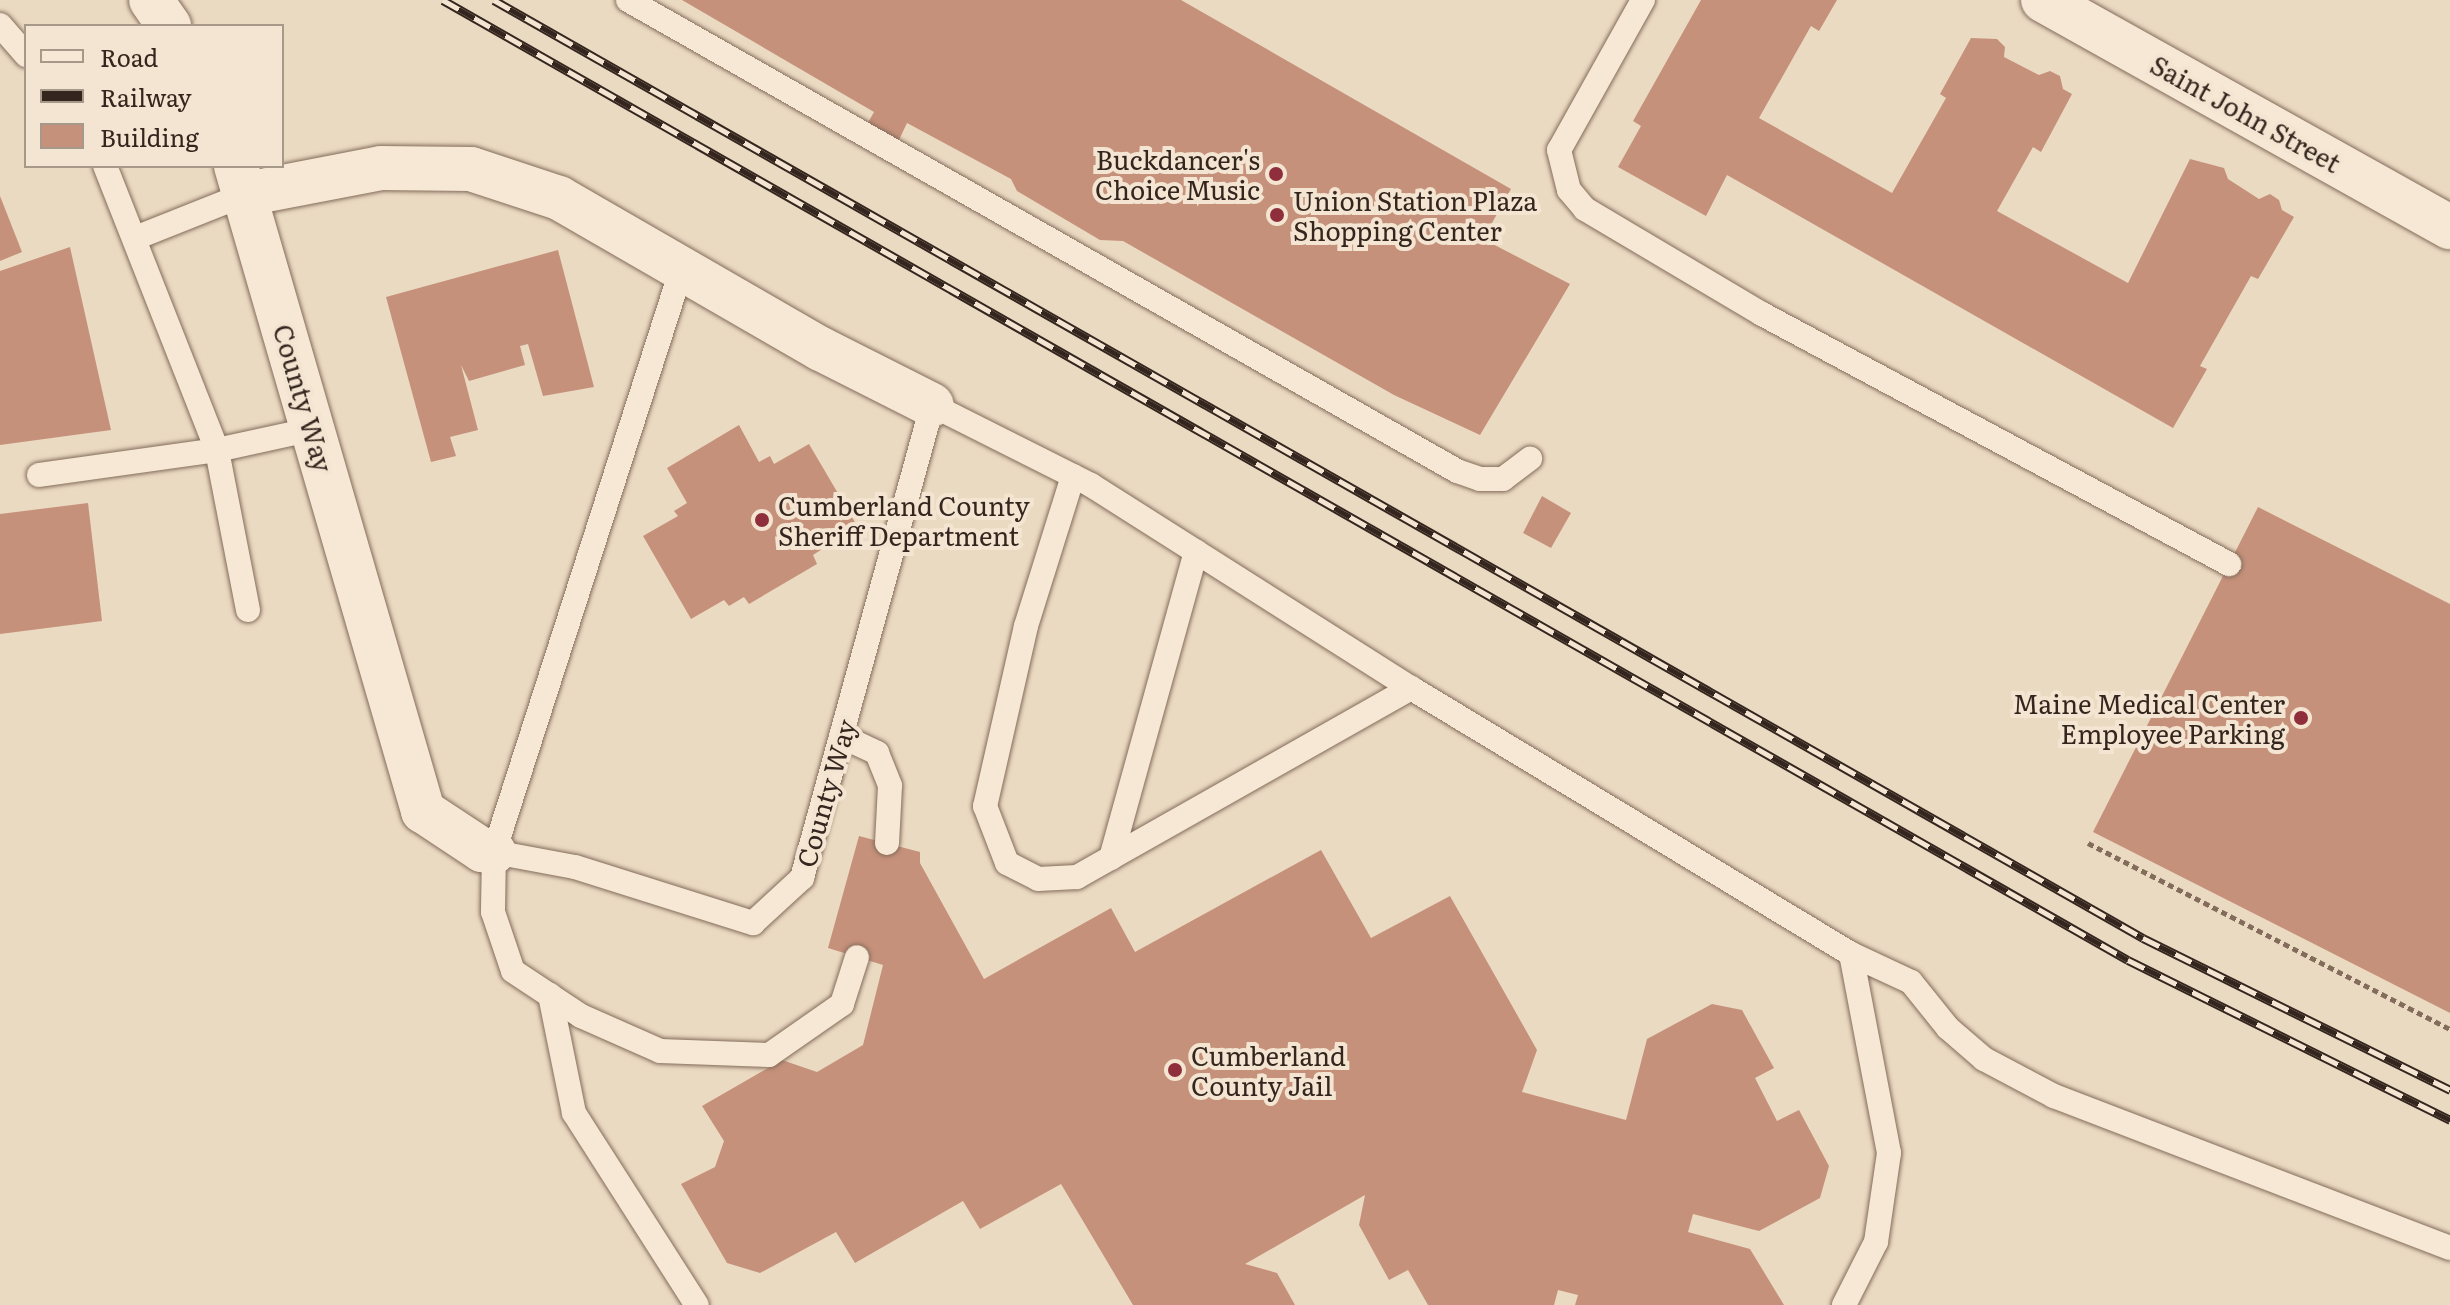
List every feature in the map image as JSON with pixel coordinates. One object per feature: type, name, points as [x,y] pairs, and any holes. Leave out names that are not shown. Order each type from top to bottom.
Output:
[{"type":"street","points":[[151,0],[168,24]]},
{"type":"street","name":"Saint John Street","points":[[2043,0],[2450,227]]},
{"type":"street","points":[[241,180],[381,168],[471,169],[559,198],[681,271],[932,405]]},
{"type":"street","name":"County Way","points":[[241,180],[423,811],[482,850],[494,852]]},
{"type":"lane","points":[[628,0],[1457,471],[1480,479],[1503,479],[1530,459]]},
{"type":"lane","points":[[1643,0],[1559,150],[1569,190],[1585,209],[1762,314],[2229,564]]},
{"type":"lane","points":[[0,25],[24,53]]},
{"type":"lane","points":[[106,168],[138,237],[217,450],[248,610]]},
{"type":"lane","points":[[138,237],[241,180]]},
{"type":"lane","points":[[681,271],[494,852],[493,912],[513,971],[581,1016],[660,1051],[769,1055],[842,1004],[857,957]]},
{"type":"lane","points":[[932,405],[1073,476],[1411,688],[1851,954],[1911,982],[1948,1028],[1984,1059],[2054,1096],[2450,1248]]},
{"type":"lane","name":"County Way","points":[[494,852],[575,867],[753,923],[802,878],[901,502],[932,405]]},
{"type":"lane","points":[[39,475],[217,450],[313,429]]},
{"type":"lane","points":[[1073,476],[1026,626],[985,806],[1007,863],[1038,879],[1077,877],[1411,688]]},
{"type":"lane","points":[[1111,858],[1196,552]]},
{"type":"lane","points":[[841,736],[877,753],[890,786],[887,843]]},
{"type":"lane","points":[[1844,1305],[1876,1242],[1889,1153],[1851,954]]},
{"type":"lane","points":[[550,995],[574,1113],[697,1305]]},
{"type":"path","points":[[2088,843],[2450,1029]]},
{"type":"building","name":"Union Station Plaza Shopping Center","points":[[682,0],[1181,0],[1511,189],[1483,239],[1570,284],[1480,435],[1394,395],[1123,241],[1100,240],[1017,191],[1011,179],[907,123],[897,144],[865,128],[874,112]]},
{"type":"building","points":[[1701,0],[1837,0],[1819,31],[1811,26],[1759,118],[1892,193],[1946,98],[1940,94],[1971,38],[1997,39],[2005,47],[2004,57],[2039,75],[2050,71],[2060,76],[2063,89],[2072,94],[2041,152],[2033,147],[1997,211],[2128,283],[2190,159],[2224,168],[2228,179],[2259,199],[2270,194],[2279,200],[2282,210],[2294,217],[2258,279],[2251,276],[2200,366],[2207,369],[2173,428],[1727,175],[1706,216],[1618,167],[1641,126],[1633,121]]},
{"type":"building","points":[[0,196],[22,252],[0,261]]},
{"type":"building","points":[[70,247],[111,430],[0,445],[0,271]]},
{"type":"building","points":[[558,250],[594,387],[543,396],[528,344],[520,346],[525,365],[469,381],[461,365],[478,430],[450,437],[456,456],[431,462],[386,297]]},
{"type":"building","name":"Cumberland County Sheriff Department","points":[[739,425],[759,462],[770,456],[774,464],[809,444],[856,524],[825,542],[827,546],[813,555],[817,564],[749,604],[744,597],[729,606],[724,600],[691,619],[643,536],[678,516],[674,511],[687,503],[667,468]]},
{"type":"building","points":[[1542,496],[1571,513],[1551,548],[1523,533]]},
{"type":"building","points":[[88,503],[102,621],[0,634],[0,514]]},
{"type":"building","name":"Maine Medical Center Employee Parking","points":[[2258,507],[2450,604],[2450,1013],[2093,832]]},
{"type":"building","name":"Cumberland County Jail","points":[[859,836],[920,852],[920,863],[984,979],[1111,908],[1135,952],[1321,850],[1371,938],[1450,896],[1537,1050],[1522,1092],[1626,1120],[1647,1039],[1712,1004],[1742,1010],[1774,1068],[1755,1078],[1777,1121],[1799,1110],[1829,1166],[1820,1198],[1759,1231],[1693,1214],[1688,1232],[1750,1249],[1784,1305],[1575,1305],[1578,1295],[1558,1290],[1554,1305],[1428,1305],[1408,1270],[1389,1280],[1359,1225],[1365,1195],[1245,1264],[1277,1273],[1295,1305],[1133,1305],[1061,1184],[980,1229],[963,1201],[855,1263],[836,1232],[760,1273],[727,1263],[681,1184],[715,1167],[724,1141],[702,1106],[782,1060],[817,1072],[863,1045],[883,965],[828,948]]},
{"type":"railway","points":[[443,0],[2128,960],[2450,1120]]},
{"type":"railway","points":[[494,0],[2143,938],[2450,1090]]},
{"type":"place","name":"Buckdancer's Choice Music","points":[[1276,174]]},
{"type":"place","name":"Union Station Plaza Shopping Center","points":[[1277,215]]},
{"type":"place","name":"Cumberland County Sheriff Department","points":[[762,520]]},
{"type":"place","name":"Maine Medical Center Employee Parking","points":[[2301,718]]},
{"type":"place","name":"Cumberland County Jail","points":[[1175,1070]]}]
